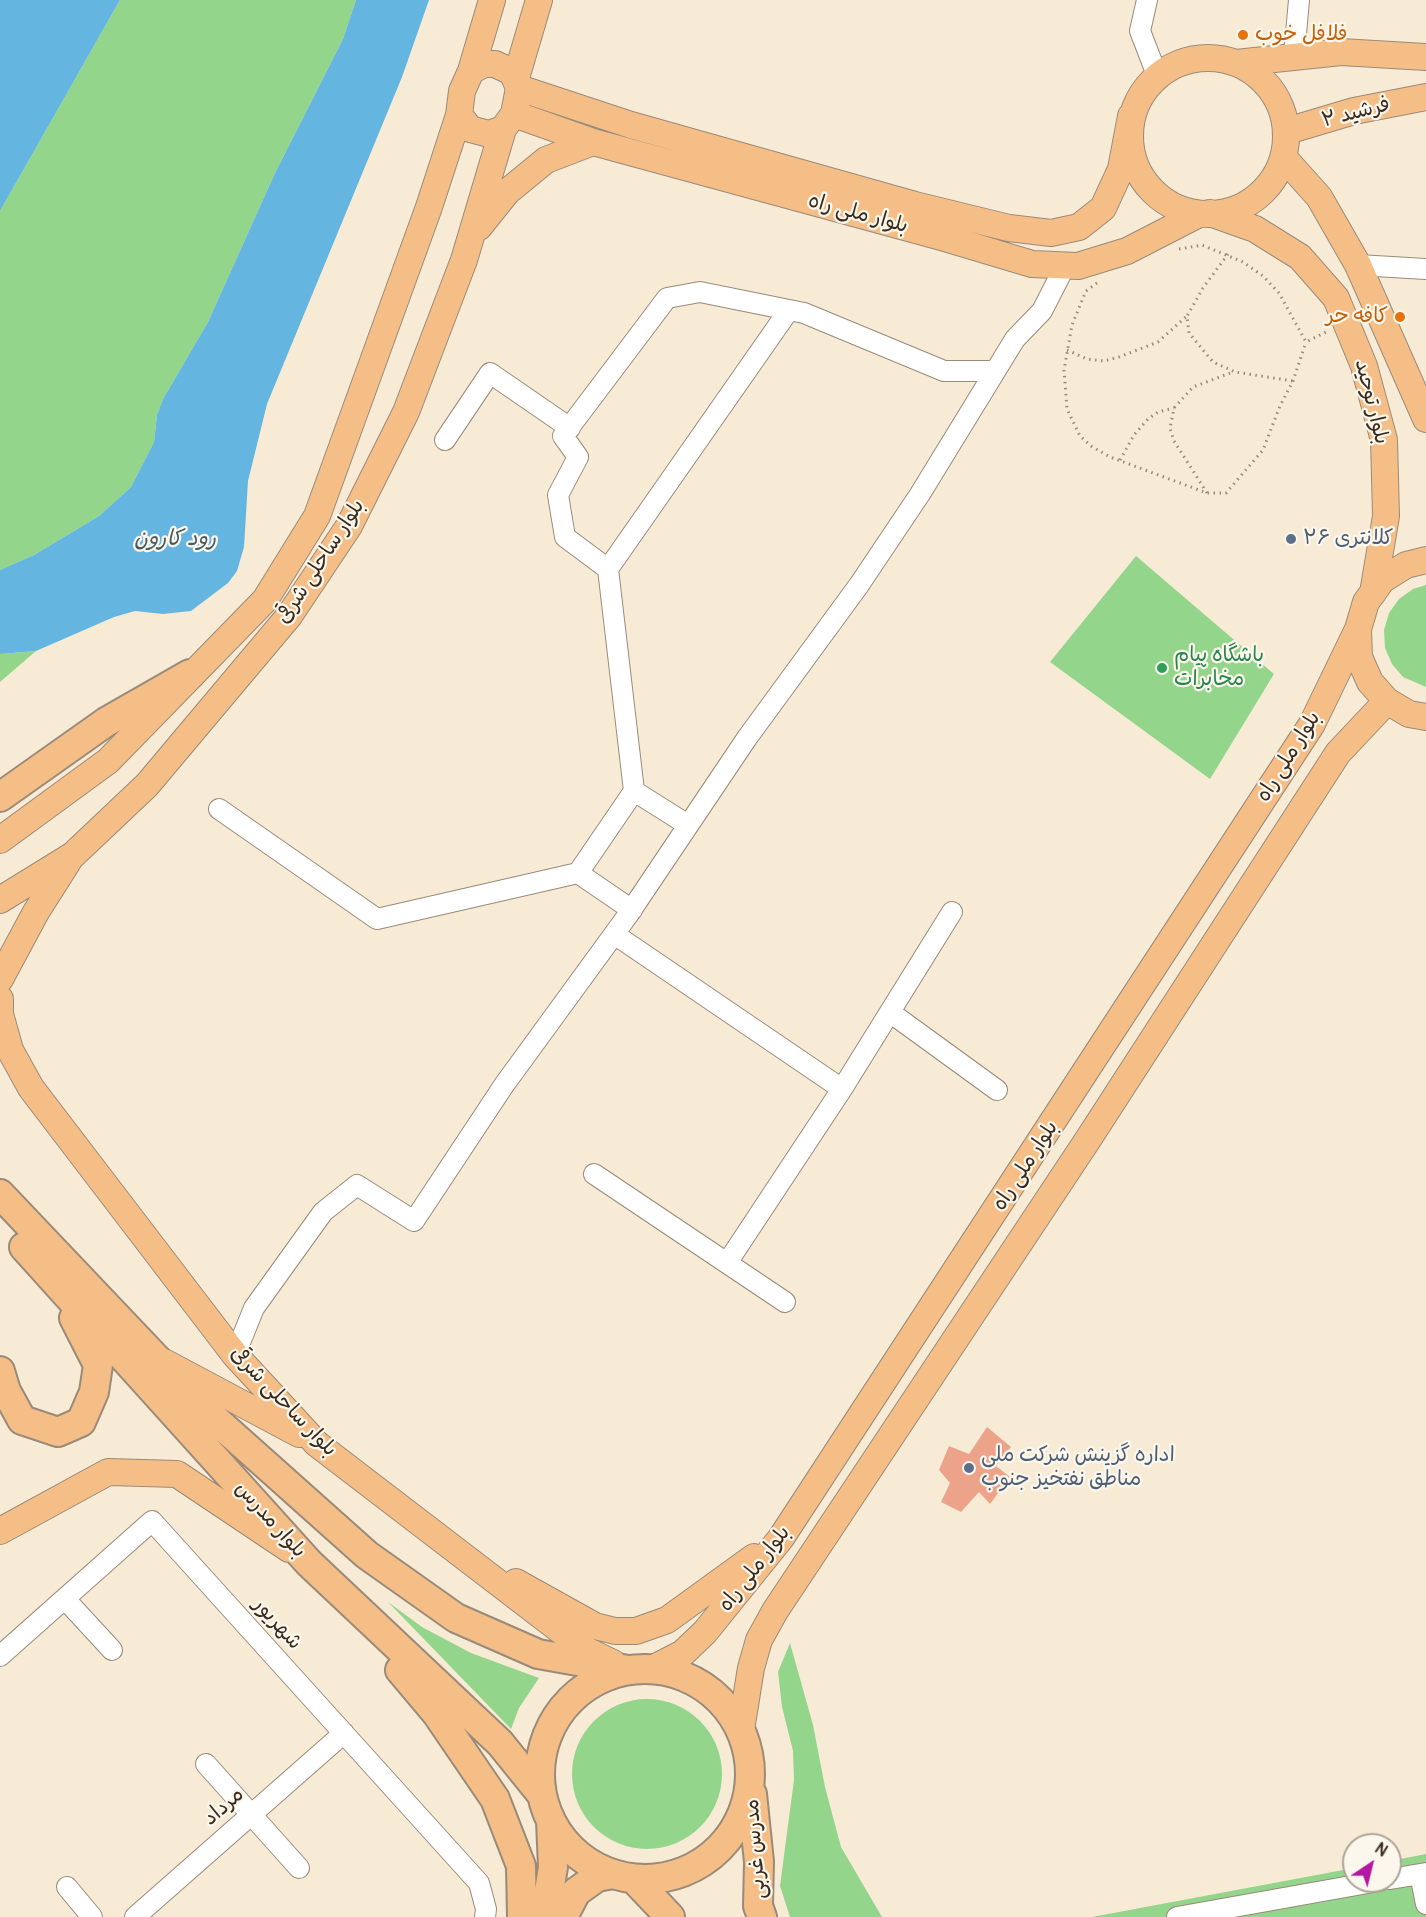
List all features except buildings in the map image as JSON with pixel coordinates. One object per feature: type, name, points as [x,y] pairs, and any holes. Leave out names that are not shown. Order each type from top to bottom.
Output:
[{"type":"highway","points":[[0,797],[106,722],[190,675]]},
{"type":"highway","points":[[0,1194],[11,1224]]},
{"type":"highway","name":"بلوار مدرس","points":[[11,1224],[55,1281],[309,1563],[500,1743],[546,1808]]},
{"type":"highway","name":"بلوار مدرس","points":[[11,1224],[153,1356],[209,1414],[367,1555],[456,1618],[538,1654],[640,1669]]},
{"type":"highway","points":[[0,1371],[6,1391],[22,1420],[57,1432],[81,1422],[94,1392],[98,1365],[55,1281]]},
{"type":"highway","points":[[309,1563],[437,1714],[495,1799],[520,1866],[522,1917]]},
{"type":"highway","points":[[545,1917],[553,1867],[540,1767],[545,1739],[558,1714],[577,1693],[601,1678],[640,1669],[679,1674],[705,1687],[726,1706],[741,1730],[749,1754],[751,1780],[747,1804],[737,1826],[723,1846],[704,1862],[682,1873],[658,1879],[623,1876],[597,1878],[576,1892],[563,1917]]},
{"type":"highway","name":"مدرس غربی","points":[[751,1780],[759,1862],[758,1906],[762,1917]]},
{"type":"highway","points":[[546,1808],[567,1844],[588,1862],[623,1876],[670,1917]]},
{"type":"main road","points":[[492,0],[471,71],[462,92],[459,115],[470,129],[489,134],[508,122],[539,0]]},
{"type":"main road","points":[[1236,63],[1341,52],[1426,57]]},
{"type":"main road","points":[[1202,57],[1236,63],[1248,68],[1267,84],[1280,104],[1287,131],[1284,158],[1272,183],[1252,201],[1227,212],[1204,214],[1173,206],[1151,190],[1136,167],[1129,140],[1131,116],[1141,94],[1157,75],[1178,63],[1202,57]]},
{"type":"main road","points":[[471,71],[484,64],[495,64],[512,72],[518,83]]},
{"type":"main road","name":"بلوار ملی راه","points":[[518,83],[553,99],[631,125],[915,205],[1009,228],[1051,233],[1079,227],[1095,217],[1103,208],[1121,169],[1131,116]]},
{"type":"main road","name":"فرشید ۲","points":[[1287,131],[1354,111],[1426,97]]},
{"type":"main road","points":[[543,124],[542,109],[553,99]]},
{"type":"main road","name":"بلوار ساحلی شرقی","points":[[0,840],[108,761],[265,600],[317,516],[429,207],[459,115]]},
{"type":"main road","name":"بلوار ملی راه","points":[[508,122],[543,124],[594,142],[1032,264],[1078,266],[1127,251],[1204,214]]},
{"type":"main road","name":"بلوار ساحلی شرقی","points":[[0,900],[72,855],[154,776],[289,616],[349,526],[406,412],[471,237],[508,122]]},
{"type":"main road","points":[[471,237],[507,192],[546,160],[594,142]]},
{"type":"main road","name":"بلوار توحید","points":[[1284,158],[1319,197],[1358,265],[1426,419]]},
{"type":"main road","name":"بلوار توحید","points":[[1204,214],[1255,230],[1300,257],[1336,298],[1364,366],[1384,440],[1386,516],[1373,593]]},
{"type":"main road","points":[[1426,560],[1406,565],[1382,580],[1366,602],[1358,629],[1359,657],[1370,682],[1387,701],[1409,714],[1426,717]]},
{"type":"main road","name":"بلوار ملی راه","points":[[640,1669],[683,1653],[705,1632],[781,1538],[1056,1120],[1312,724],[1358,629]]},
{"type":"main road","name":"بلوار ملی راه","points":[[741,1730],[750,1668],[759,1640],[775,1611],[1088,1141],[1338,753],[1387,701]]},
{"type":"main road","points":[[0,979],[36,912],[72,855]]},
{"type":"main road","name":"بلوار ساحلی شرقی","points":[[0,999],[0,1014],[10,1050],[31,1088],[235,1355],[317,1444],[586,1650],[640,1669]]},
{"type":"main road","points":[[1056,1120],[1088,1141]]},
{"type":"main road","points":[[153,1356],[317,1444]]},
{"type":"main road","points":[[0,1531],[108,1472],[177,1474],[309,1563]]},
{"type":"main road","points":[[475,1565],[515,1581],[595,1626],[615,1631],[636,1631],[666,1620],[781,1538]]},
{"type":"street","points":[[1147,0],[1140,31],[1157,75]]},
{"type":"street","points":[[1294,56],[1299,0]]},
{"type":"street","points":[[1358,265],[1426,269]]},
{"type":"street","points":[[235,1355],[254,1308],[322,1212],[357,1185],[414,1221],[510,1076],[632,910],[747,738],[877,558],[920,494],[1015,339],[1042,311],[1065,266]]},
{"type":"street","points":[[609,569],[565,537],[558,495],[578,457],[563,436],[667,298],[700,292],[804,313],[944,371],[995,371]]},
{"type":"street","points":[[219,809],[377,919],[578,873],[634,791],[609,569],[789,310]]},
{"type":"street","points":[[445,440],[490,373],[570,428]]},
{"type":"street","points":[[634,791],[688,825]]},
{"type":"street","points":[[578,873],[632,910]]},
{"type":"street","points":[[727,1263],[891,1013],[952,912]]},
{"type":"street","points":[[614,934],[842,1089]]},
{"type":"street","points":[[891,1013],[997,1090]]},
{"type":"street","points":[[594,1174],[785,1302]]},
{"type":"street","name":"شهریور","points":[[0,1656],[152,1521],[479,1883],[486,1909],[485,1917]]},
{"type":"street","points":[[64,1599],[112,1650]]},
{"type":"street","name":"مرداد","points":[[135,1917],[344,1733]]},
{"type":"street","points":[[206,1764],[299,1868]]},
{"type":"street","points":[[1402,1877],[1423,1873],[1426,1904]]},
{"type":"street","points":[[67,1887],[92,1917]]},
{"type":"street","points":[[1177,1917],[1342,1888]]},
{"type":"path","points":[[1170,250],[1202,245],[1228,254],[1263,276],[1279,293],[1306,342]]},
{"type":"path","points":[[1067,350],[1087,359],[1104,361],[1158,342],[1187,316],[1203,288],[1228,254]]},
{"type":"path","points":[[1100,281],[1086,291],[1072,325],[1064,370],[1067,409],[1080,436],[1091,447],[1119,461],[1207,493],[1226,493],[1263,450],[1293,381],[1306,342],[1346,322]]},
{"type":"path","points":[[1187,316],[1189,333],[1213,362],[1235,372],[1293,381]]},
{"type":"path","points":[[1207,493],[1174,441],[1170,428],[1174,408],[1193,387],[1235,372]]},
{"type":"path","points":[[1119,461],[1134,435],[1148,419],[1158,412],[1174,408]]},
{"type":"green space","points":[[120,0],[356,0],[343,39],[275,173],[208,322],[163,399],[157,415],[154,442],[131,487],[99,516],[34,555],[0,570],[0,211]]},
{"type":"green space","name":"باشگاه پیام مخابرات","points":[[1136,556],[1274,674],[1210,779],[1050,662]]},
{"type":"green space","points":[[1426,585],[1426,687],[1403,677],[1392,664],[1385,648],[1384,630],[1389,613],[1399,599],[1413,589]]},
{"type":"green space","points":[[36,651],[0,682],[0,654]]},
{"type":"green space","points":[[388,1602],[422,1627],[471,1653],[539,1678],[519,1708],[511,1729]]},
{"type":"green space","points":[[790,1643],[813,1725],[825,1787],[841,1847],[882,1917],[790,1917],[780,1886],[794,1780],[793,1751],[782,1707],[778,1672]]},
{"type":"green space","points":[[647,1699],[676,1705],[700,1721],[716,1745],[722,1774],[716,1803],[700,1827],[676,1843],[647,1849],[618,1843],[594,1827],[578,1803],[572,1774],[578,1745],[594,1721],[618,1705]]},
{"type":"green space","points":[[1426,1854],[1426,1917],[1092,1917],[1342,1870],[1342,1893],[1402,1893],[1402,1859]]},
{"type":"water","points":[[0,0],[120,0],[0,211]]},
{"type":"water","name":"رود کارون","points":[[356,0],[429,0],[402,77],[267,404],[248,481],[244,547],[237,571],[228,583],[191,611],[163,614],[135,611],[114,617],[36,651],[0,654],[0,570],[34,555],[99,516],[131,487],[154,442],[157,415],[163,399],[208,322],[275,173],[343,39]]},
{"type":"place","name":"فلافل خوب","points":[[1243,35]]},
{"type":"place","name":"کافه حر","points":[[1400,317]]},
{"type":"place","name":"کلانتری ۲۶","points":[[1291,539]]},
{"type":"place","name":"باشگاه پیام مخابرات","points":[[1162,668]]},
{"type":"place","name":"اداره گزینش شرکت ملی مناطق نفتخیز جنوب","points":[[969,1468]]}]
